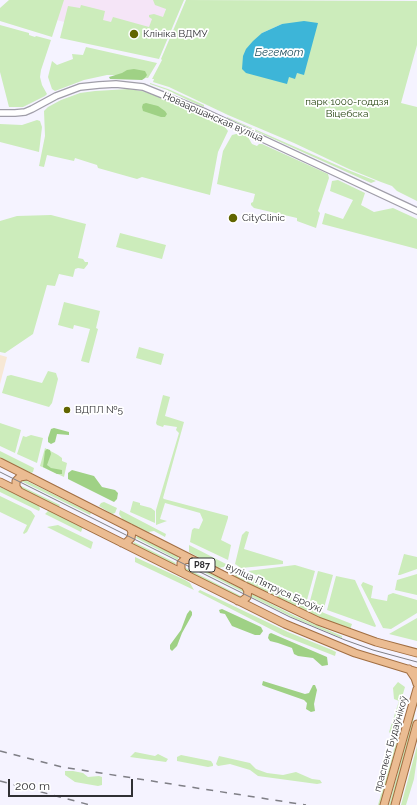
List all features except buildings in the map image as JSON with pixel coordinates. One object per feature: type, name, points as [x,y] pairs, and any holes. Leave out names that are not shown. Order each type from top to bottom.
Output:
[{"type":"main road","name":"вуліца Пятруся Броўкі","points":[[0,462],[190,559],[318,621],[343,631],[415,651]]},
{"type":"main road","points":[[3,483],[11,483],[14,480],[15,476],[13,469]]},
{"type":"main road","points":[[20,492],[16,487],[16,481],[20,476],[27,476]]},
{"type":"main road","name":"Р87","points":[[3,483],[285,624],[355,653],[417,672]]},
{"type":"main road","points":[[122,543],[128,542],[131,538],[132,532],[130,528]]},
{"type":"main road","points":[[183,573],[181,570],[181,563],[184,560],[190,559]]},
{"type":"main road","points":[[238,601],[244,600],[247,597],[248,591],[245,586]]},
{"type":"main road","points":[[409,669],[417,684]]},
{"type":"main road","name":"праспект Будаўнікоў","points":[[384,805],[417,689]]},
{"type":"main road","name":"праспект Будаўнікоў","points":[[395,805],[417,724]]},
{"type":"street","name":"Новааршанская вуліца","points":[[0,113],[15,114],[32,110],[56,96],[80,87],[99,84],[116,84],[143,88],[211,115],[417,212]]},
{"type":"shaded area","name":"Клініка ВДМУ","points":[[63,0],[168,0],[155,47],[57,20]]},
{"type":"shaded area","points":[[0,355],[7,357],[0,384]]},
{"type":"green space","points":[[9,0],[64,0],[52,37],[0,21],[0,8]]},
{"type":"green space","points":[[153,0],[184,0],[159,59],[60,38],[68,6],[80,8],[81,5],[105,11],[103,20],[111,22],[113,17],[149,27],[152,19],[149,15],[154,14],[163,17],[166,9],[155,5]]},
{"type":"green space","name":"парк 1000-годдзя Віцебска","points":[[186,0],[417,1],[417,45],[401,103],[417,107],[417,201],[397,191],[392,186],[349,169],[169,87],[153,82],[154,79],[152,79],[162,60],[161,59]],"holes":[[[282,24],[304,74],[297,73],[289,77],[262,33]]]},
{"type":"green space","points":[[0,25],[29,33],[29,35],[35,37],[51,40],[40,77],[47,94],[23,107],[9,107],[0,72]]},
{"type":"green space","points":[[86,47],[157,63],[148,78],[107,75],[84,80],[55,91],[52,89],[48,77],[52,61],[57,65],[73,59],[72,54],[83,55]]},
{"type":"green space","points":[[134,69],[145,71],[147,75],[142,80],[110,79],[109,77],[127,70]]},
{"type":"green space","points":[[150,84],[168,89],[204,105],[204,107]]},
{"type":"green space","points":[[129,89],[142,91],[173,101],[224,126],[228,131],[218,152],[210,195],[142,177],[137,179],[98,168],[97,165],[75,158],[74,161],[47,155],[44,167],[39,166],[45,136],[44,111],[48,107],[61,100],[80,93]]},
{"type":"green space","points":[[146,103],[158,106],[167,114],[165,117],[161,117],[143,111],[143,104]]},
{"type":"green space","points":[[227,117],[348,170],[376,181],[371,183]]},
{"type":"green space","points":[[37,120],[40,121],[42,127],[39,152],[0,142],[0,124],[22,125]]},
{"type":"green space","points":[[236,134],[248,137],[252,144],[257,146],[262,144],[328,174],[329,178],[318,211],[320,213],[316,228],[297,221],[297,218],[254,208],[251,203],[253,202],[255,194],[217,184],[223,151],[232,135]]},
{"type":"green space","points":[[338,180],[365,193],[361,205],[374,212],[393,208],[417,219],[417,249],[322,224],[325,213],[343,219],[353,200],[330,191],[332,181]]},
{"type":"green space","points":[[51,215],[86,224],[78,258],[88,262],[88,264],[84,269],[75,269],[73,277],[59,274],[55,286],[47,285],[33,334],[5,353],[0,352],[0,221],[17,216]]},
{"type":"green space","points":[[120,233],[166,245],[162,259],[116,247]]},
{"type":"green space","points":[[64,302],[100,311],[96,328],[98,329],[89,363],[81,361],[90,329],[74,325],[73,329],[58,325]]},
{"type":"green space","points":[[139,347],[164,354],[161,365],[136,358]]},
{"type":"green space","points":[[48,371],[56,373],[58,379],[52,403],[49,407],[2,393],[7,376],[11,375],[42,383]]},
{"type":"green space","points":[[163,395],[170,397],[165,416],[184,422],[163,498],[228,516],[221,540],[231,545],[228,560],[190,542],[192,530],[194,528],[199,529],[203,520],[200,513],[165,503],[160,519],[167,521],[156,525],[156,510],[179,433],[176,430],[177,427],[164,425],[163,427],[157,425],[156,423]]},
{"type":"green space","points":[[0,423],[21,430],[15,453],[0,446]]},
{"type":"green space","points":[[54,428],[69,432],[69,435],[57,434],[55,442],[51,444],[48,442],[48,438],[51,429]]},
{"type":"green space","points":[[31,435],[43,438],[37,463],[17,454],[23,436],[26,437]]},
{"type":"green space","points":[[45,448],[58,455],[62,458],[62,461],[67,463],[64,477],[40,466]]},
{"type":"green space","points":[[47,449],[50,450],[51,454],[47,465],[51,468],[62,470],[62,474],[57,474],[43,467],[45,451]]},
{"type":"green space","points":[[0,451],[34,468],[33,472],[31,473],[0,459]]},
{"type":"green space","points":[[72,470],[94,476],[102,487],[115,490],[118,493],[117,499],[114,502],[68,479],[68,473]]},
{"type":"green space","points":[[23,479],[91,513],[90,515],[19,480]]},
{"type":"green space","points":[[17,484],[60,505],[59,507],[19,488]]},
{"type":"green space","points":[[0,487],[35,503],[39,506],[39,511],[0,492]]},
{"type":"green space","points":[[0,496],[31,511],[35,516],[27,532],[24,534],[23,533],[27,525],[0,512]]},
{"type":"green space","points":[[133,501],[155,511],[155,523],[130,512]]},
{"type":"green space","points":[[104,502],[117,508],[115,513],[112,514],[99,506]]},
{"type":"green space","points":[[120,510],[166,534],[165,537],[154,531],[148,532],[123,520],[119,514]]},
{"type":"green space","points":[[48,511],[83,527],[81,532],[45,514]]},
{"type":"green space","points":[[58,525],[93,542],[91,549],[47,527]]},
{"type":"green space","points":[[246,531],[249,532],[244,549],[283,561],[283,564],[241,568],[235,564],[242,535]]},
{"type":"green space","points":[[137,536],[178,557],[178,560],[136,538]]},
{"type":"green space","points":[[134,542],[176,563],[174,566],[133,545]]},
{"type":"green space","points":[[189,545],[226,564],[224,567],[218,568],[189,552]]},
{"type":"green space","points":[[404,554],[417,557],[417,569],[398,575]]},
{"type":"green space","points":[[135,557],[185,580],[190,583],[194,590],[135,562]]},
{"type":"green space","points":[[189,562],[245,591],[245,593],[186,563]]},
{"type":"green space","points":[[295,565],[315,571],[307,600],[248,571]]},
{"type":"green space","points":[[184,567],[243,597],[240,599],[185,571]]},
{"type":"green space","points":[[234,568],[324,613],[352,624],[350,630],[322,619],[236,577],[233,573]]},
{"type":"green space","points":[[318,571],[333,575],[324,608],[310,601]]},
{"type":"green space","points":[[417,574],[417,595],[395,590],[397,580]]},
{"type":"green space","points":[[336,576],[355,580],[376,626],[375,627],[327,610]]},
{"type":"green space","points":[[363,582],[373,586],[371,598],[387,601],[388,595],[393,593],[417,600],[417,613],[391,629],[383,628],[361,585]]},
{"type":"green space","points":[[200,590],[288,632],[332,650],[336,652],[335,656],[284,636],[198,592]]},
{"type":"green space","points":[[250,593],[295,616],[342,636],[342,638],[294,618],[250,596]]},
{"type":"green space","points":[[222,609],[261,627],[263,631],[260,635],[255,635],[232,626],[225,614],[220,613],[219,610]]},
{"type":"green space","points":[[190,610],[192,615],[177,646],[172,651],[170,649],[170,645],[181,630]]},
{"type":"green space","points":[[417,618],[417,641],[389,634]]},
{"type":"green space","points":[[271,633],[327,657],[328,665],[322,666],[313,658],[298,656],[294,654],[292,648],[270,641],[268,638],[269,634]]},
{"type":"green space","points":[[263,681],[305,694],[309,693],[313,685],[315,685],[317,690],[314,704],[315,711],[311,712],[306,709],[307,703],[304,700],[264,686],[262,685]]},
{"type":"green space","points":[[398,682],[405,687],[391,734],[389,732],[399,701],[394,699],[393,688]]},
{"type":"green space","points":[[417,703],[392,805],[389,805]]},
{"type":"green space","points":[[396,742],[397,744],[380,805],[378,805]]},
{"type":"green space","points":[[417,746],[414,779],[406,805],[401,805]]},
{"type":"green space","points":[[135,752],[155,756],[158,754],[168,759],[166,762],[130,757]]},
{"type":"green space","points":[[181,755],[211,761],[213,766],[208,767],[177,761],[177,757]]},
{"type":"green space","points":[[219,756],[250,763],[256,769],[267,773],[283,775],[296,772],[312,779],[320,780],[322,783],[317,784],[258,776],[250,770],[230,764],[218,766],[216,764]]},
{"type":"green space","points":[[65,771],[83,773],[88,777],[102,777],[102,785],[98,786],[75,782],[65,775]]},
{"type":"water","name":"Бегемот","points":[[304,21],[318,23],[304,75],[297,73],[295,79],[289,77],[287,84],[246,73],[242,69],[243,56],[246,49],[262,33],[282,24]]},
{"type":"tram line","points":[[0,472],[290,617],[373,650],[417,662]]},
{"type":"railway","points":[[0,751],[62,767],[306,805]]},
{"type":"railway","points":[[0,781],[90,805]]},
{"type":"place","name":"Клініка ВДМУ","points":[[134,34]]},
{"type":"place","name":"CityClinic","points":[[233,218]]},
{"type":"place","name":"ВДПЛ №5","points":[[67,410]]}]
